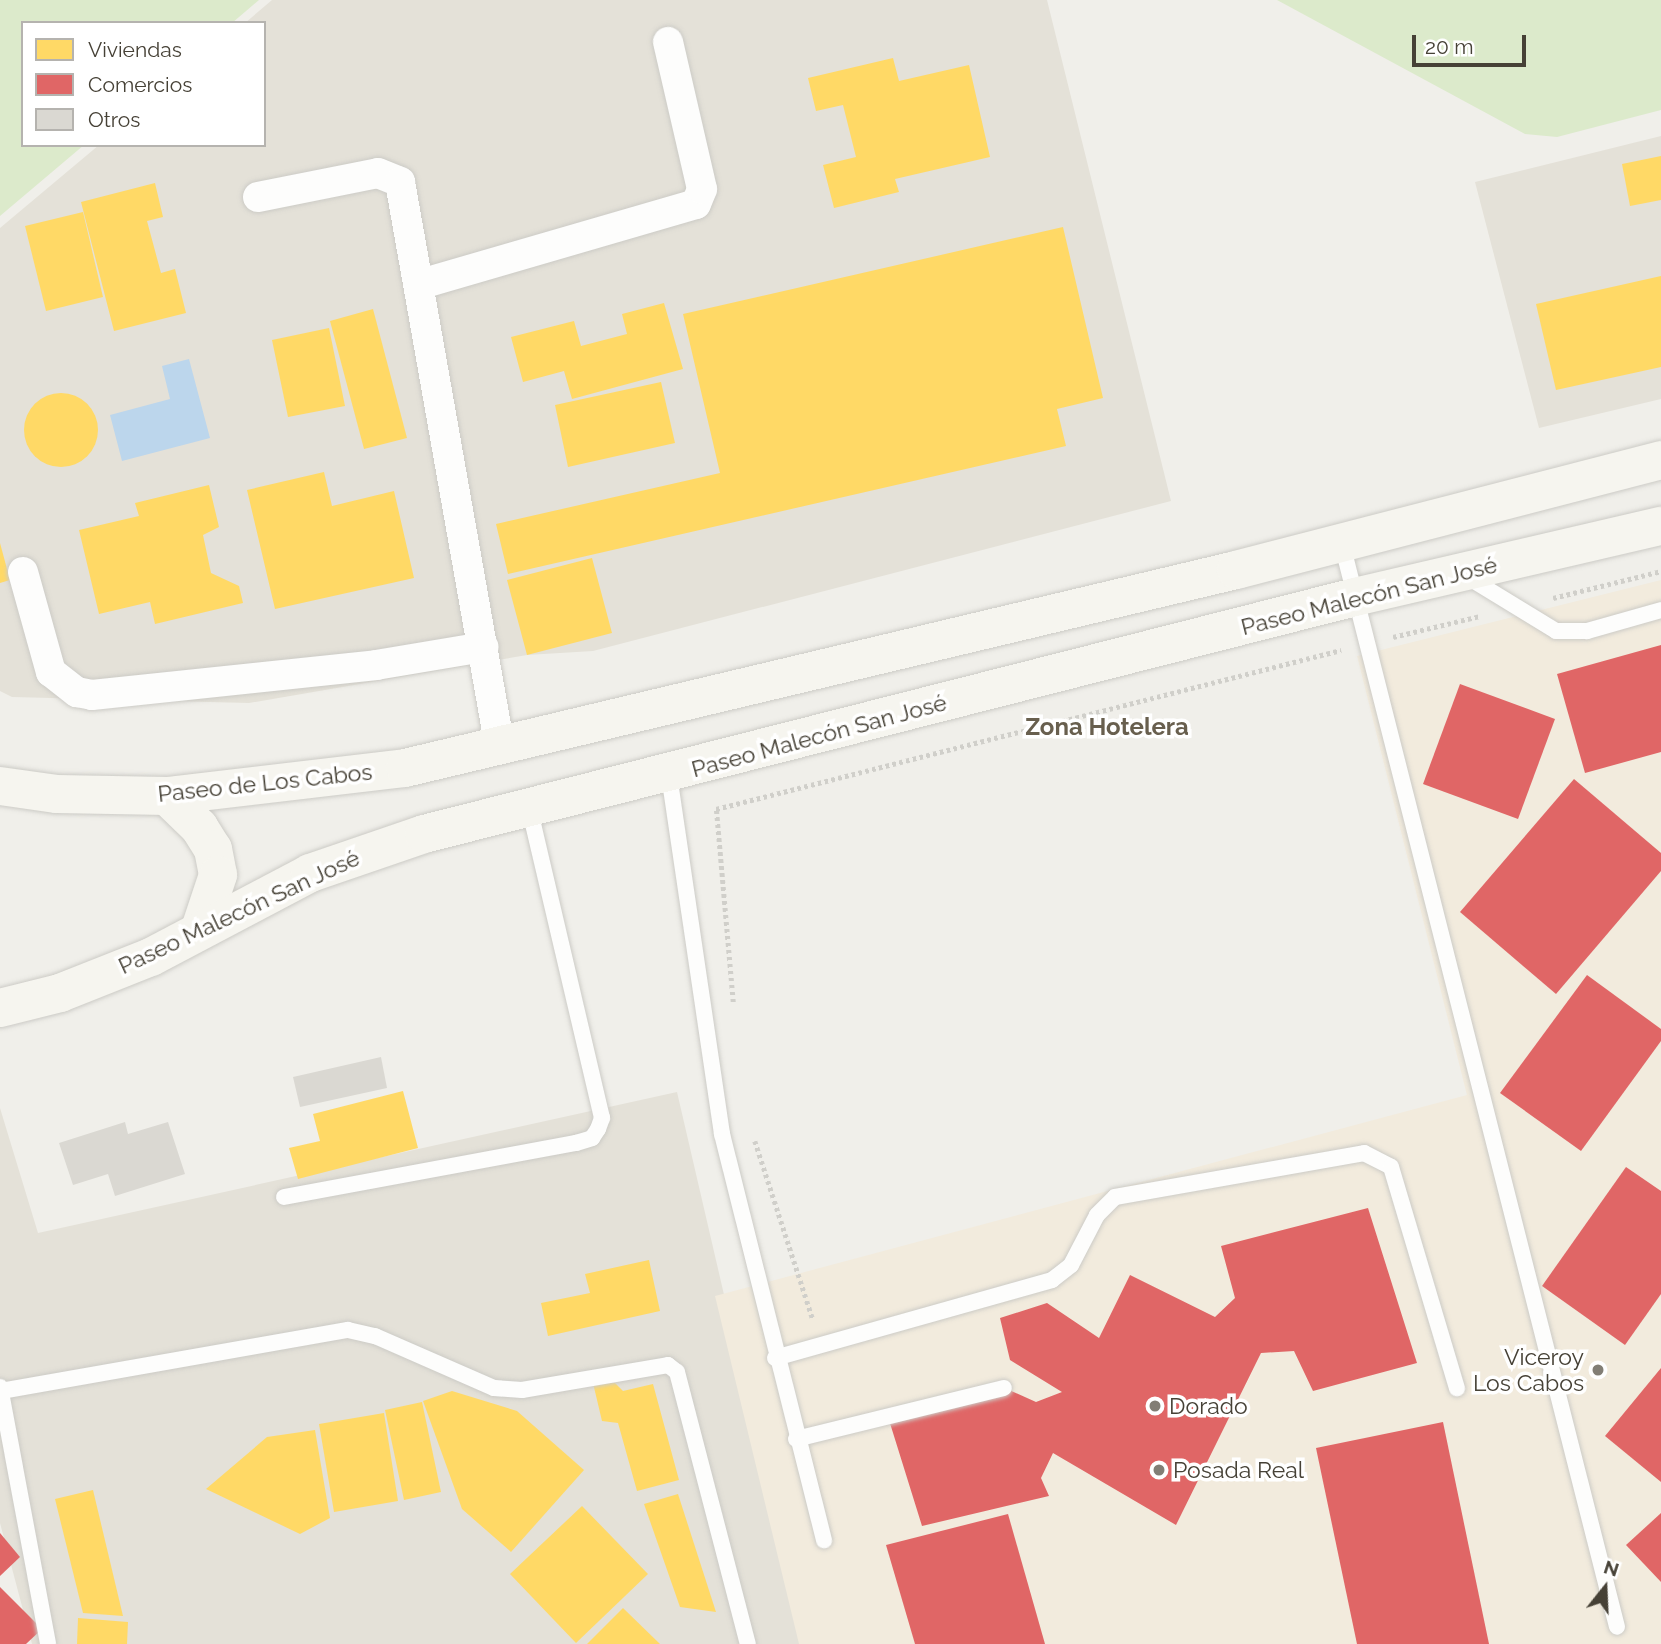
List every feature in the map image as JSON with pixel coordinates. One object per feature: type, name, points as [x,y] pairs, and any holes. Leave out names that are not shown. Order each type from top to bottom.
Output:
[{"type":"main road","points":[[500,748],[1342,544],[1661,460]]},
{"type":"main road","name":"Paseo Malecón San José","points":[[0,1008],[60,993],[138,962],[310,873],[367,851],[1355,597],[1661,526]]},
{"type":"main road","points":[[1236,570],[1251,624]]},
{"type":"main road","name":"Paseo de Los Cabos","points":[[0,786],[57,794],[167,796],[405,768],[500,748]]},
{"type":"main road","points":[[167,796],[199,827],[213,849],[218,875],[200,929]]},
{"type":"street","points":[[421,284],[696,204],[702,189],[668,42]]},
{"type":"street","points":[[258,197],[378,173],[394,177],[400,182],[421,284],[500,748]]},
{"type":"street","points":[[23,572],[51,672],[64,685],[85,694],[376,665],[483,647]]},
{"type":"lane","points":[[1342,544],[1617,1627]]},
{"type":"lane","points":[[1461,573],[1556,631],[1571,632],[1661,610]]},
{"type":"lane","points":[[669,775],[722,1133],[775,1357],[824,1541]]},
{"type":"lane","points":[[284,1197],[592,1138],[602,1118],[530,810]]},
{"type":"lane","points":[[775,1357],[1052,1280],[1064,1274],[1097,1215],[1115,1197],[1364,1153],[1391,1167],[1457,1388]]},
{"type":"lane","points":[[48,1644],[0,1389],[348,1330],[375,1336],[494,1388],[522,1390],[668,1365],[677,1372],[748,1644]]},
{"type":"lane","points":[[796,1439],[1004,1388]]},
{"type":"path","points":[[734,1017],[716,808],[1661,571]]},
{"type":"path","points":[[754,1139],[821,1345]]},
{"type":"shaded area","points":[[272,0],[1047,0],[1171,501],[593,651],[527,655],[249,703],[12,697],[0,691],[0,228],[97,147],[266,147],[266,21],[247,21]]},
{"type":"shaded area","points":[[1661,136],[1661,399],[1539,428],[1475,182]]},
{"type":"shaded area","name":"Posada Real","points":[[1661,580],[1661,1644],[799,1644],[715,1296],[1467,1095],[1357,656]]},
{"type":"shaded area","points":[[677,1092],[805,1644],[32,1644],[0,1523],[0,1108],[38,1233]]},
{"type":"green space","points":[[0,0],[259,0],[234,21],[21,21],[21,147],[82,147],[0,216]]},
{"type":"green space","points":[[1277,0],[1661,0],[1661,110],[1557,137],[1525,134]]},
{"type":"water","points":[[189,359],[210,438],[122,461],[110,415],[170,399],[162,366]]},
{"type":"building: Viviendas","points":[[893,58],[899,81],[969,65],[990,157],[895,179],[899,192],[834,208],[823,165],[856,157],[843,105],[816,111],[808,78]]},
{"type":"building: Viviendas","points":[[1661,156],[1661,200],[1630,206],[1622,164]]},
{"type":"building: Viviendas","points":[[155,183],[163,217],[147,221],[161,273],[175,269],[186,313],[114,331],[81,202]]},
{"type":"building: Viviendas","points":[[83,212],[103,297],[46,311],[25,226]]},
{"type":"building: Viviendas","points":[[1063,227],[1103,398],[1057,409],[1066,446],[508,574],[496,524],[720,473],[683,314]]},
{"type":"building: Viviendas","points":[[1661,276],[1661,367],[1556,390],[1536,304]]},
{"type":"building: Viviendas","points":[[664,303],[683,369],[572,399],[564,371],[523,382],[511,337],[574,321],[581,346],[627,334],[622,314]]},
{"type":"building: Viviendas","points":[[373,309],[407,438],[364,449],[330,321]]},
{"type":"building: Viviendas","points":[[329,328],[345,406],[288,417],[272,340]]},
{"type":"building: Viviendas","points":[[661,382],[675,443],[568,467],[555,405]]},
{"type":"building: Viviendas","points":[[54,393],[68,393],[82,399],[92,409],[98,430],[96,444],[82,461],[68,467],[54,467],[40,461],[30,451],[24,437],[24,423],[30,409],[40,399]]},
{"type":"building: Viviendas","points":[[324,472],[332,506],[394,491],[414,578],[275,609],[247,490]]},
{"type":"building: Viviendas","points":[[209,485],[219,527],[203,535],[211,573],[239,586],[243,603],[155,624],[150,602],[99,614],[79,530],[139,516],[135,503]]},
{"type":"building: Viviendas","points":[[0,543],[10,580],[0,583]]},
{"type":"building: Viviendas","points":[[592,558],[612,633],[527,655],[507,580]]},
{"type":"building: Viviendas","points":[[403,1091],[418,1148],[298,1179],[289,1148],[320,1141],[313,1114]]},
{"type":"building: Viviendas","points":[[649,1260],[660,1311],[548,1336],[541,1303],[590,1293],[585,1274]]},
{"type":"building: Viviendas","points":[[593,1383],[615,1383],[623,1391],[653,1384],[679,1480],[637,1491],[618,1423],[602,1421]]},
{"type":"building: Viviendas","points":[[452,1391],[517,1411],[584,1470],[511,1552],[462,1509],[423,1401]]},
{"type":"building: Viviendas","points":[[422,1402],[441,1492],[404,1500],[385,1410]]},
{"type":"building: Viviendas","points":[[384,1413],[398,1501],[334,1512],[319,1424]]},
{"type":"building: Viviendas","points":[[315,1430],[330,1518],[300,1534],[206,1489],[267,1437]]},
{"type":"building: Viviendas","points":[[93,1490],[123,1616],[83,1613],[55,1499]]},
{"type":"building: Viviendas","points":[[678,1494],[716,1612],[680,1607],[644,1504]]},
{"type":"building: Viviendas","points":[[582,1506],[648,1574],[576,1643],[510,1574]]},
{"type":"building: Viviendas","points":[[623,1608],[660,1644],[587,1644]]},
{"type":"building: Viviendas","points":[[78,1618],[128,1622],[127,1644],[77,1644]]},
{"type":"building: Comercios","points":[[1661,645],[1661,752],[1585,773],[1557,674]]},
{"type":"building: Comercios","points":[[1460,684],[1555,719],[1518,819],[1423,784]]},
{"type":"building: Comercios","points":[[1574,779],[1661,853],[1661,871],[1556,994],[1460,912]]},
{"type":"building: Comercios","points":[[1587,975],[1661,1029],[1661,1041],[1581,1151],[1500,1093]]},
{"type":"building: Comercios","points":[[1626,1167],[1661,1191],[1661,1294],[1625,1345],[1542,1286]]},
{"type":"building: Comercios","points":[[1368,1208],[1417,1363],[1313,1391],[1294,1351],[1261,1353],[1176,1525],[1053,1453],[1041,1478],[1049,1496],[922,1526],[889,1420],[1007,1389],[1036,1402],[1062,1392],[1010,1360],[1000,1318],[1047,1303],[1099,1338],[1130,1275],[1215,1317],[1235,1298],[1221,1246]]},
{"type":"building: Comercios","points":[[1661,1368],[1661,1482],[1605,1436]]},
{"type":"building: Comercios","points":[[1443,1422],[1489,1644],[1357,1644],[1316,1448]]},
{"type":"building: Comercios","points":[[1661,1513],[1661,1582],[1626,1545]]},
{"type":"building: Comercios","points":[[1008,1514],[1045,1644],[915,1644],[886,1545]]},
{"type":"building: Comercios","points":[[0,1533],[20,1557],[0,1576]]},
{"type":"building: Comercios","points":[[0,1587],[42,1629],[26,1644],[0,1644]]},
{"type":"building: Otros","points":[[381,1057],[387,1088],[300,1107],[293,1077]]},
{"type":"building: Otros","points":[[125,1122],[128,1134],[168,1122],[185,1174],[115,1196],[108,1174],[73,1185],[59,1143]]},
{"type":"place","name":"Viceroy Los Cabos","points":[[1598,1370]]},
{"type":"place","name":"Dorado","points":[[1155,1406]]},
{"type":"place","name":"Posada Real","points":[[1159,1470]]},
{"type":"district","name":"Zona Hotelera","points":[[1107,727]]}]
